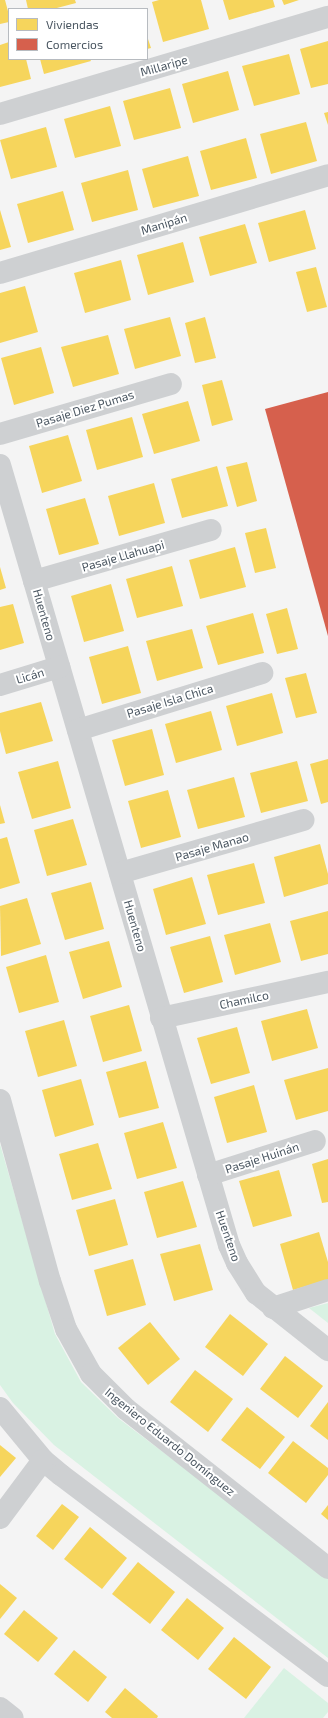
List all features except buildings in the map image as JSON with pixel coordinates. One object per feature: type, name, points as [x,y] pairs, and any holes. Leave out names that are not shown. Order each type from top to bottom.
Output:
[{"type":"street","name":"Millaripe","points":[[0,114],[328,17]]},
{"type":"street","name":"Manipán","points":[[0,273],[327,179]]},
{"type":"street","name":"Pasaje Diez Pumas","points":[[0,434],[171,384]]},
{"type":"street","name":"Huenteno","points":[[0,465],[161,1018],[208,1175],[237,1263],[256,1293],[273,1308],[328,1350]]},
{"type":"street","name":"Pasaje Llahuapi","points":[[34,582],[211,530]]},
{"type":"street","name":"Licán","points":[[0,685],[59,667]]},
{"type":"street","name":"Pasaje Isla Chica","points":[[78,730],[262,673]]},
{"type":"street","name":"Pasaje Manao","points":[[120,873],[304,820]]},
{"type":"street","name":"Chamilco","points":[[161,1018],[328,982]]},
{"type":"street","name":"Ingeniero Eduardo Domínguez","points":[[0,1100],[50,1281],[66,1329],[91,1374],[126,1409],[328,1568]]},
{"type":"street","name":"Pasaje Huinán","points":[[208,1175],[315,1141]]},
{"type":"street","points":[[273,1308],[328,1290]]},
{"type":"street","points":[[0,1408],[43,1460],[328,1676]]},
{"type":"street","points":[[0,1518],[43,1460]]},
{"type":"street","points":[[0,1708],[13,1718]]},
{"type":"green space","points":[[0,1144],[55,1334],[81,1382],[118,1418],[328,1577],[328,1658],[54,1445],[13,1403],[0,1385]]},
{"type":"green space","points":[[328,1303],[328,1323],[309,1308]]},
{"type":"green space","points":[[284,1668],[328,1703],[328,1712],[323,1718],[244,1718]]}]
